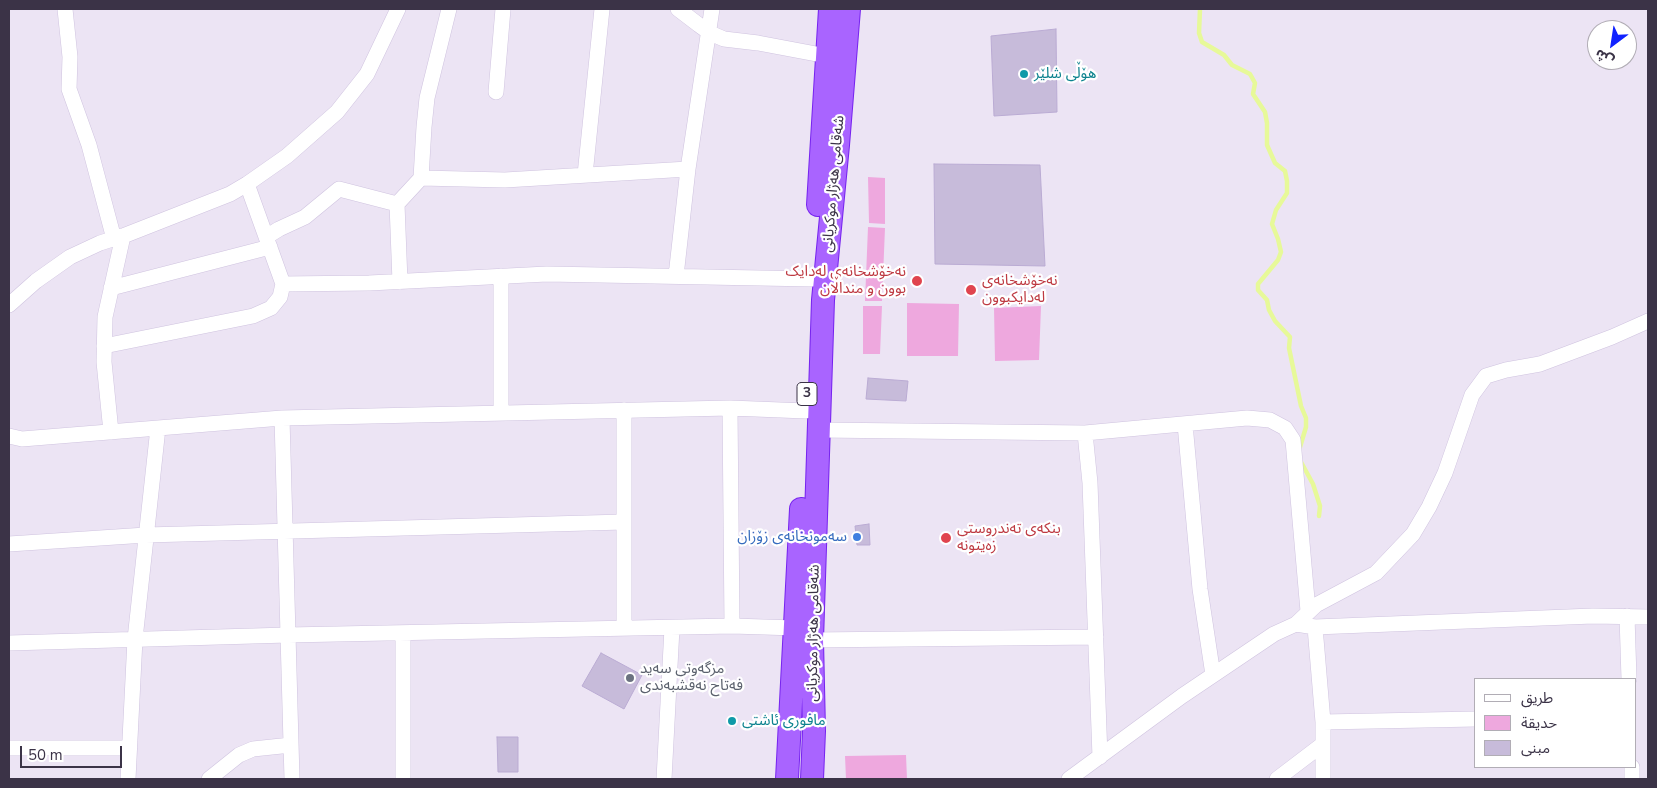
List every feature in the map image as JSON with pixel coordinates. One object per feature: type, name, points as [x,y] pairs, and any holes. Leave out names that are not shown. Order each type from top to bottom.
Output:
[{"type":"highway","name":"شەقامی ھەژار موکریانی","points":[[812,779],[814,730],[804,634],[806,411],[830,9]]},
{"type":"highway","name":"شەقامی ھەژار موکریانی","points":[[787,779],[790,732],[804,634],[819,430],[823,300],[849,9]]},
{"type":"highway","points":[[790,732],[814,730]]},
{"type":"street","points":[[65,9],[70,57],[69,89],[118,237],[106,318],[104,346],[111,432]]},
{"type":"street","points":[[9,305],[36,281],[70,257],[100,243],[230,194],[287,156],[337,112],[367,74],[398,9]]},
{"type":"street","points":[[400,282],[397,204],[421,178],[427,98],[449,9]]},
{"type":"street","points":[[496,92],[503,9]]},
{"type":"street","points":[[585,175],[602,9]]},
{"type":"street","points":[[678,9],[710,33],[724,39],[758,42],[827,56]]},
{"type":"street","points":[[676,276],[688,169],[710,33],[712,9]]},
{"type":"street","points":[[421,178],[505,180],[688,169]]},
{"type":"street","points":[[104,346],[253,316],[271,308],[280,297],[283,284],[247,184]]},
{"type":"street","points":[[111,288],[268,242],[278,229],[305,217],[340,189],[397,204]]},
{"type":"street","points":[[283,284],[400,282],[547,274],[813,279]]},
{"type":"street","points":[[501,276],[501,413]]},
{"type":"street","points":[[1069,779],[1182,696],[1274,634],[1296,624],[1316,605],[1376,572],[1413,534],[1429,507],[1445,474],[1472,395],[1486,376],[1506,370],[1540,364],[1612,337],[1648,321]]},
{"type":"street","points":[[9,436],[22,439],[282,418],[730,408],[806,411]]},
{"type":"street","points":[[730,408],[732,626]]},
{"type":"street","points":[[624,410],[624,628]]},
{"type":"street","points":[[282,418],[292,779]]},
{"type":"street","points":[[819,430],[1085,433],[1247,418],[1270,420],[1285,428],[1293,440],[1308,612]]},
{"type":"street","points":[[1185,424],[1200,589],[1213,675]]},
{"type":"street","points":[[128,779],[135,639],[158,428]]},
{"type":"street","points":[[1085,433],[1090,482],[1100,757]]},
{"type":"street","points":[[9,544],[146,535],[624,522]]},
{"type":"street","points":[[1296,624],[1315,627],[1593,616],[1648,617]]},
{"type":"street","points":[[1627,616],[1629,678]]},
{"type":"street","points":[[9,642],[732,626],[804,634],[1096,637]]},
{"type":"street","points":[[1315,627],[1322,722],[1323,779]]},
{"type":"street","points":[[664,779],[672,628]]},
{"type":"street","points":[[403,633],[403,779]]},
{"type":"street","points":[[1322,722],[1474,719]]},
{"type":"street","points":[[1277,779],[1323,744]]},
{"type":"street","points":[[209,779],[239,755],[253,749],[291,745]]},
{"type":"street","points":[[9,748],[129,748]]},
{"type":"green space","points":[[868,177],[885,178],[885,224],[869,223]]},
{"type":"green space","points":[[868,227],[885,228],[882,301],[865,301]]},
{"type":"green space","points":[[907,303],[959,304],[958,356],[907,356]]},
{"type":"green space","points":[[863,306],[882,306],[880,354],[863,354]]},
{"type":"green space","points":[[1041,306],[1039,360],[995,361],[994,308]]},
{"type":"green space","points":[[906,755],[907,779],[846,779],[845,756]]},
{"type":"building","name":"هۆڵی شلێر","points":[[1056,29],[1057,112],[994,116],[991,36]]},
{"type":"building","points":[[934,164],[1040,165],[1045,266],[935,264]]},
{"type":"building","points":[[868,378],[908,381],[906,401],[866,399]]},
{"type":"building","points":[[869,524],[870,545],[857,545],[855,526]]},
{"type":"building","points":[[601,653],[642,675],[624,709],[582,686]]},
{"type":"building","points":[[497,737],[518,737],[518,772],[498,772]]},
{"type":"waterway","points":[[1200,9],[1199,33],[1202,42],[1224,55],[1232,65],[1250,74],[1255,83],[1253,94],[1265,112],[1267,145],[1275,163],[1285,171],[1287,193],[1276,210],[1272,224],[1281,252],[1278,260],[1258,284],[1258,290],[1267,300],[1269,310],[1275,321],[1290,337],[1289,348],[1301,406],[1306,418],[1306,427],[1300,447]]},
{"type":"waterway","points":[[1301,462],[1313,484],[1320,506],[1319,516]]},
{"type":"place","name":"هۆڵی شلێر","points":[[1024,74]]},
{"type":"place","name":"نەخۆشخانەی لەدایک بوون و منداڵان","points":[[917,281]]},
{"type":"place","name":"نەخۆشخانەی لەدایکبوون","points":[[971,290]]},
{"type":"place","name":"سەمونخانەی زۆزان","points":[[857,537]]},
{"type":"place","name":"بنکەی تەندروستی زەیتونە","points":[[946,538]]},
{"type":"place","name":"مزگەوتی سەید فەتاح نەقشبەندی","points":[[630,678]]},
{"type":"place","name":"مافوری ئاشتی","points":[[732,721]]}]
